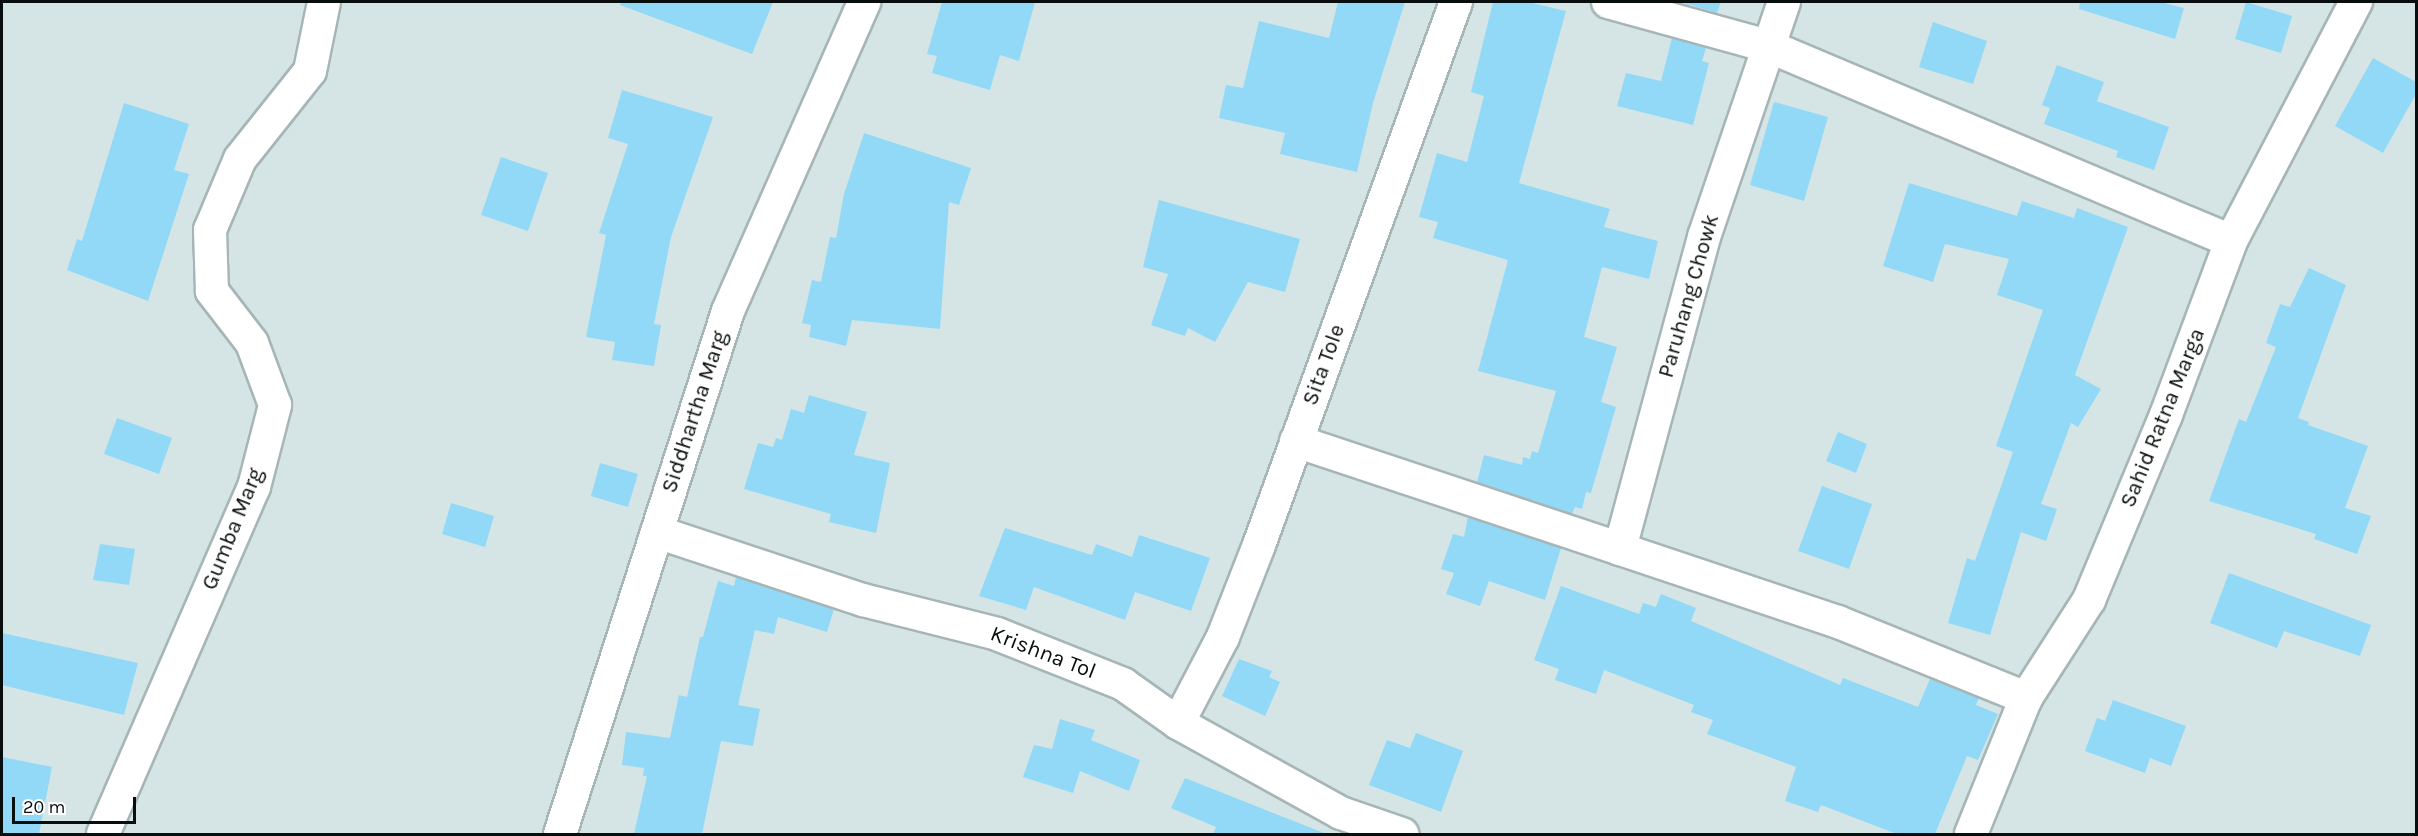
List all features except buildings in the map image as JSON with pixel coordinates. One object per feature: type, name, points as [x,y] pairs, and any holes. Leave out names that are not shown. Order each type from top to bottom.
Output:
[{"type":"street","name":"Gumba Marg","points":[[103,834],[254,487],[275,405],[252,343],[212,291],[210,230],[240,159],[310,71],[324,2]]},
{"type":"street","name":"Siddhartha Marg","points":[[560,834],[728,311],[864,2]]},
{"type":"street","name":"Sita Tole","points":[[1178,723],[1223,637],[1456,2]]},
{"type":"street","points":[[1608,2],[1768,46],[2231,240]]},
{"type":"street","name":"Paruhang Chowk","points":[[1620,549],[1704,237],[1784,2]]},
{"type":"street","name":"Sahid Ratna Marga","points":[[1971,834],[2026,698],[2089,600],[2166,415],[2231,240],[2356,2]]},
{"type":"street","points":[[1296,441],[1838,622],[2026,698]]},
{"type":"street","name":"Krishna Tol","points":[[657,532],[862,600],[997,634],[1123,684],[1178,723],[1341,813],[1402,834]]}]
